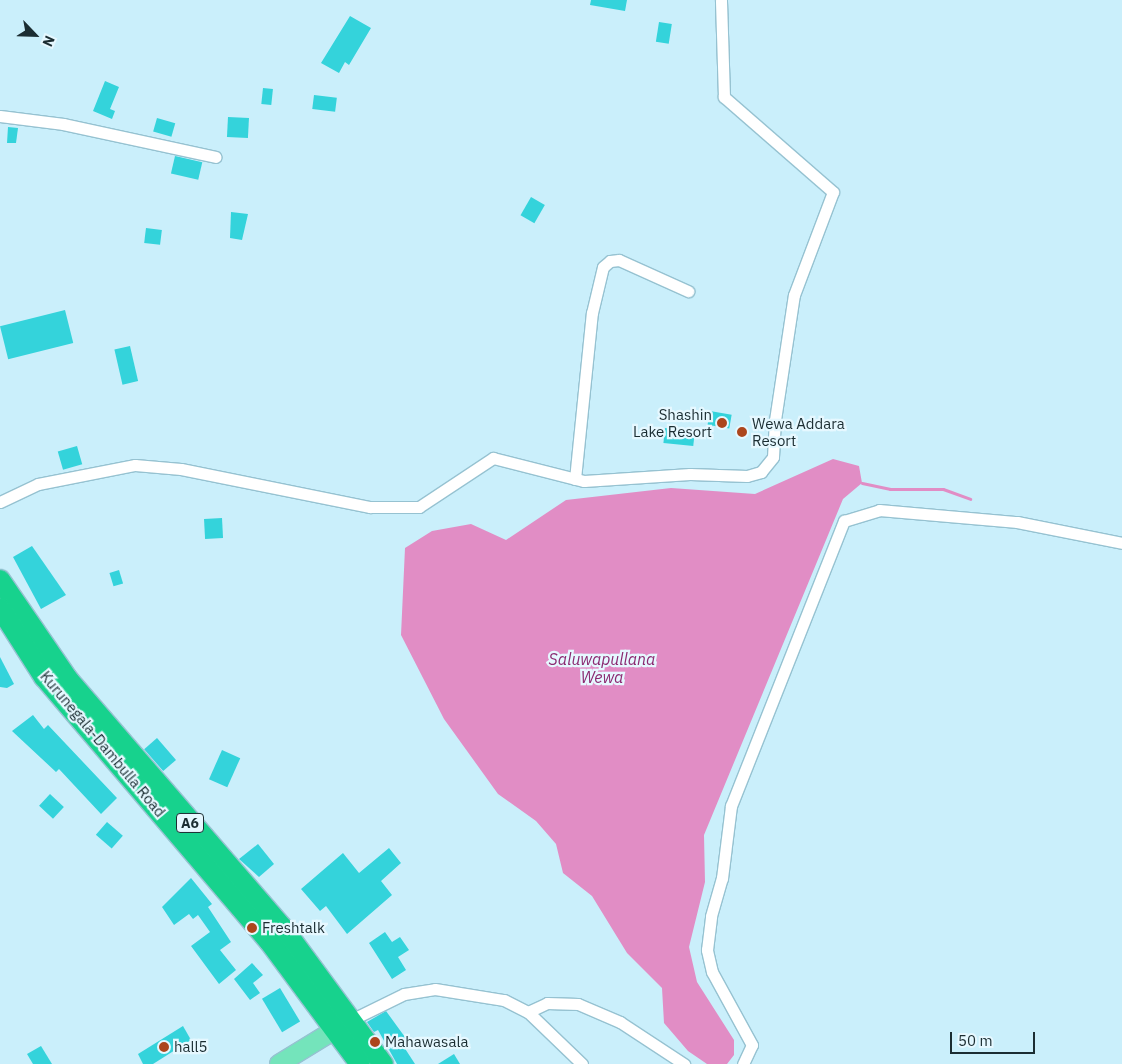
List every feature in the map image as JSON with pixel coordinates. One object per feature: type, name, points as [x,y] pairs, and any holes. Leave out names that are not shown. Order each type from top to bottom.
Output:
[{"type":"highway","name":"Kurunegala-Dambulla Road","points":[[0,580],[67,678],[283,928],[344,1024],[360,1064]]},
{"type":"highway","name":"Kurunegala-Dambulla Road","points":[[0,608],[44,677],[266,936],[344,1024],[383,1064]]},
{"type":"main road","points":[[278,1064],[344,1024]]},
{"type":"street","points":[[0,502],[38,484],[135,465],[181,469],[370,507],[419,507],[493,458],[575,479],[717,474],[747,476],[761,472],[773,457],[775,420],[794,295],[833,192],[724,97],[721,0]]},
{"type":"street","points":[[0,116],[63,124],[215,157]]},
{"type":"street","points":[[575,479],[592,314],[603,267],[610,261],[619,260],[688,291]]},
{"type":"street","points":[[743,1064],[752,1045],[712,972],[707,950],[711,916],[722,878],[732,806],[844,521],[879,510],[1017,522],[1122,543]]},
{"type":"street","points":[[344,1024],[404,994],[435,989],[504,1000],[528,1012],[582,1064]]},
{"type":"street","points":[[528,1012],[547,1003],[578,1004],[620,1022],[684,1064]]},
{"type":"water","name":"Saluwapullana Wewa","points":[[833,459],[859,466],[862,483],[843,499],[704,835],[705,882],[689,947],[697,982],[734,1040],[734,1055],[727,1064],[707,1064],[688,1051],[664,1023],[662,988],[627,953],[592,896],[563,873],[556,844],[536,821],[498,794],[444,719],[401,635],[405,548],[432,531],[471,524],[506,540],[566,500],[671,488],[755,494]]},
{"type":"building","points":[[591,0],[627,0],[625,11],[590,5]]},
{"type":"building","points":[[350,16],[371,28],[349,65],[345,62],[339,73],[321,63]]},
{"type":"building","points":[[659,22],[672,24],[669,44],[656,42]]},
{"type":"building","points":[[105,81],[119,87],[110,109],[115,111],[112,119],[93,111]]},
{"type":"building","points":[[263,88],[273,89],[271,105],[261,104]]},
{"type":"building","points":[[314,95],[337,98],[335,112],[312,109]]},
{"type":"building","points":[[228,117],[249,118],[248,138],[227,137]]},
{"type":"building","points":[[157,118],[175,123],[171,137],[153,131]]},
{"type":"building","points":[[8,127],[18,128],[16,143],[7,143]]},
{"type":"building","points":[[175,156],[202,162],[198,180],[171,174]]},
{"type":"building","points":[[531,197],[545,205],[534,223],[520,215]]},
{"type":"building","points":[[231,212],[248,214],[242,240],[230,238]]},
{"type":"building","points":[[146,228],[162,230],[160,245],[144,243]]},
{"type":"building","points":[[65,310],[73,343],[8,359],[0,326]]},
{"type":"building","points":[[130,346],[138,381],[123,385],[114,350]]},
{"type":"building","points":[[710,411],[732,415],[729,429],[708,425]]},
{"type":"building","points":[[665,428],[695,431],[693,446],[663,443]]},
{"type":"building","points":[[77,446],[82,464],[63,470],[58,452]]},
{"type":"building","points":[[222,518],[223,538],[205,539],[204,519]]},
{"type":"building","points":[[32,546],[66,595],[41,609],[13,557]]},
{"type":"building","points":[[119,570],[123,583],[114,586],[109,573]]},
{"type":"building","points":[[0,657],[14,684],[7,688],[0,687]]},
{"type":"building","points":[[33,715],[44,729],[48,725],[117,798],[101,814],[59,769],[56,772],[12,731]]},
{"type":"building","points":[[157,738],[176,760],[163,771],[144,749]]},
{"type":"building","points":[[222,750],[240,758],[227,787],[209,779]]},
{"type":"building","points":[[50,794],[64,807],[53,819],[39,806]]},
{"type":"building","points":[[107,822],[123,836],[112,849],[96,835]]},
{"type":"building","points":[[258,844],[274,864],[259,877],[239,859]]},
{"type":"building","points":[[389,848],[401,863],[381,881],[392,895],[347,934],[326,906],[320,911],[301,889],[343,853],[359,873]]},
{"type":"building","points":[[191,878],[212,904],[208,907],[231,942],[220,950],[236,970],[219,984],[191,946],[210,932],[198,915],[193,919],[189,914],[174,925],[162,907]]},
{"type":"building","points":[[385,932],[392,942],[400,937],[409,950],[398,957],[406,970],[392,979],[369,943]]},
{"type":"building","points":[[252,963],[263,975],[253,983],[260,993],[250,1000],[234,979]]},
{"type":"building","points":[[280,988],[300,1021],[282,1032],[262,999]]},
{"type":"building","points":[[386,1011],[410,1044],[404,1047],[415,1064],[397,1064],[378,1030],[374,1032],[367,1022]]},
{"type":"building","name":"hall5","points":[[183,1026],[191,1040],[153,1064],[143,1064],[138,1054]]},
{"type":"building","points":[[41,1046],[52,1064],[33,1064],[27,1054]]},
{"type":"building","points":[[454,1054],[460,1064],[438,1064]]},
{"type":"waterway","points":[[862,483],[890,489],[943,489],[970,499]]},
{"type":"place","name":"Shashin Lake Resort","points":[[722,423]]},
{"type":"place","name":"Wewa Addara Resort","points":[[742,432]]},
{"type":"place","name":"Freshtalk","points":[[252,928]]},
{"type":"place","name":"Mahawasala","points":[[375,1042]]},
{"type":"place","name":"hall5","points":[[164,1047]]}]
